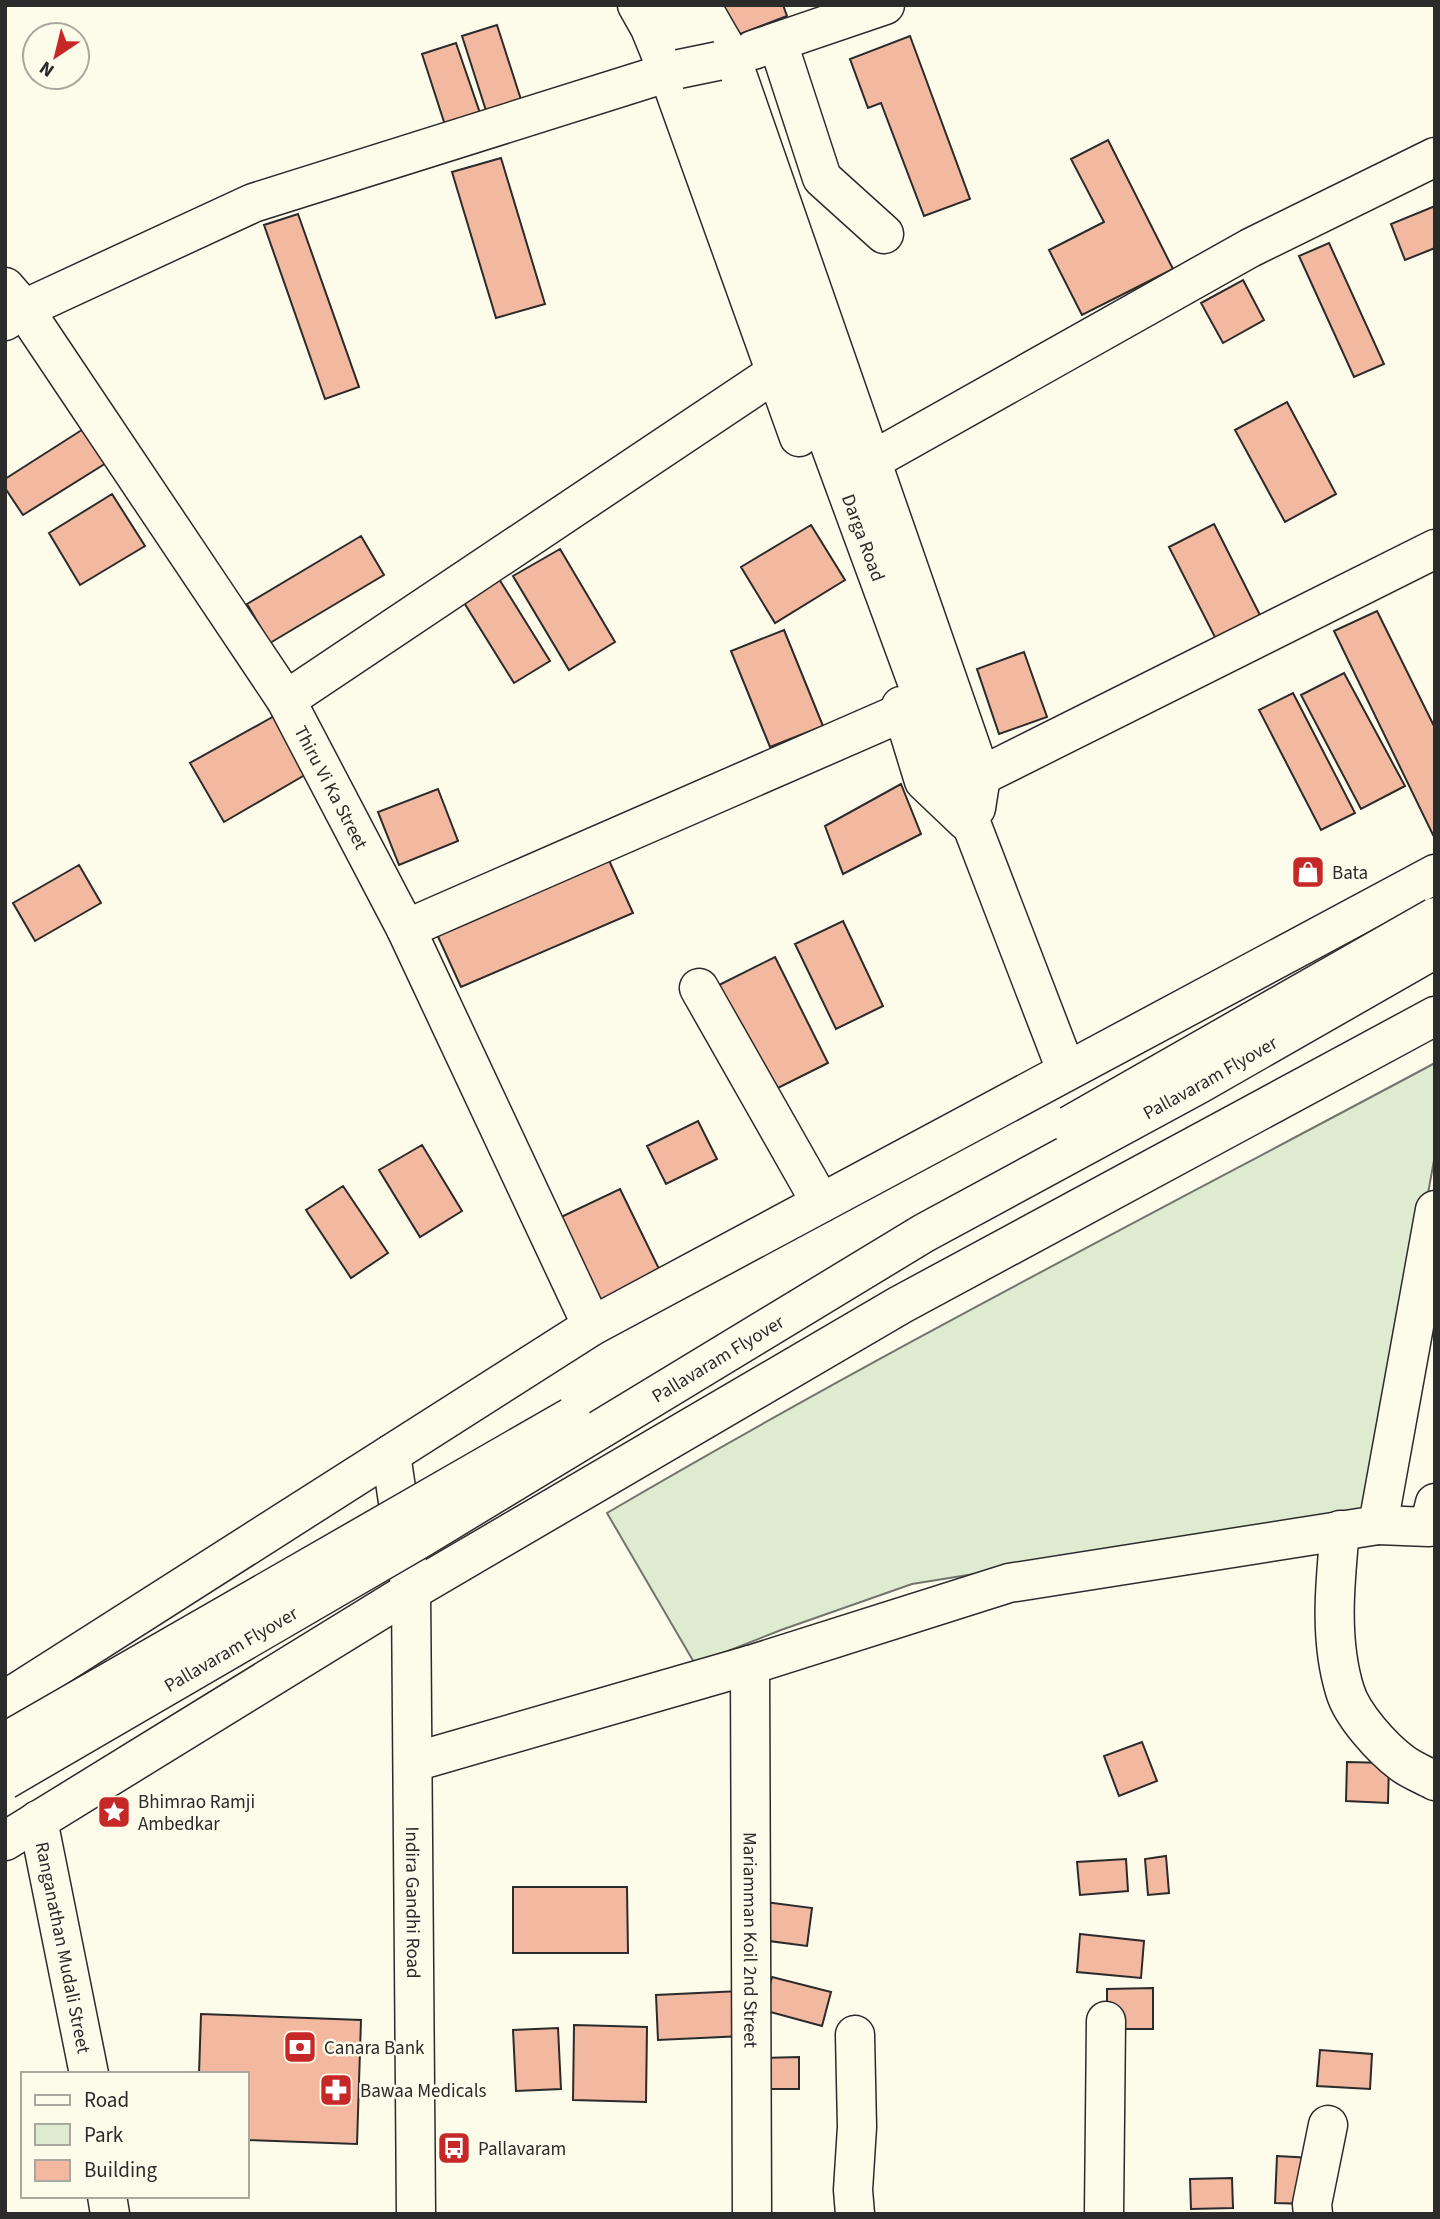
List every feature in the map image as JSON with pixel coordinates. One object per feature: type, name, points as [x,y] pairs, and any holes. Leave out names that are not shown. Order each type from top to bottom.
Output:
[{"type":"street","points":[[637,5],[673,70],[775,373],[903,712],[924,781],[972,827]]},
{"type":"street","name":"Darga Road","points":[[666,5],[687,41],[710,92],[798,358],[972,827],[1066,1070]]},
{"type":"street","points":[[701,5],[783,205],[981,776],[972,827]]},
{"type":"street","points":[[12,305],[253,203],[673,70],[778,43],[885,5]]},
{"type":"street","points":[[778,43],[822,178],[884,234]]},
{"type":"street","points":[[873,460],[1250,248],[1435,157]]},
{"type":"street","points":[[783,205],[822,178]]},
{"type":"street","name":"Thiru Vi Ka Street","points":[[12,305],[286,700],[406,929],[592,1326]]},
{"type":"street","points":[[286,700],[775,373]]},
{"type":"street","points":[[981,776],[1435,549]]},
{"type":"street","points":[[406,929],[903,712]]},
{"type":"street","points":[[5,1700],[592,1326],[1435,874]]},
{"type":"street","name":"Pallavaram Flyover","points":[[5,1742],[439,1494],[1028,1148],[1435,917]]},
{"type":"street","name":"Pallavaram Flyover","points":[[5,1780],[433,1531],[924,1233],[1199,1084],[1435,949]]},
{"type":"street","points":[[699,988],[821,1203]]},
{"type":"street","points":[[5,1841],[411,1591],[900,1305],[1435,1016]]},
{"type":"street","points":[[1378,1525],[1433,1226]]},
{"type":"street","name":"Indira Gandhi Road","points":[[391,1454],[411,1591],[416,2214]]},
{"type":"street","points":[[414,1762],[750,1665],[1009,1583],[1340,1530],[1378,1525],[1429,1527],[1435,1503]]},
{"type":"street","points":[[1340,1530],[1335,1577],[1336,1639],[1345,1693],[1373,1735],[1402,1763],[1435,1781]]},
{"type":"street","name":"Mariamman Koil 2nd Street","points":[[750,1665],[752,2214]]},
{"type":"street","name":"Ranganathan Mudali Street","points":[[38,1820],[89,2072]]},
{"type":"street","points":[[1104,2214],[1107,2021]]},
{"type":"street","points":[[855,2035],[858,2127],[853,2190],[855,2214]]},
{"type":"street","points":[[1313,2214],[1312,2204],[1328,2126]]},
{"type":"green space","points":[[1435,1063],[1435,1155],[1370,1511],[912,1584],[781,1630],[695,1664],[607,1513],[915,1340]]},
{"type":"building","points":[[718,5],[783,5],[787,16],[735,36]]},
{"type":"building","points":[[497,25],[525,112],[490,123],[462,36]]},
{"type":"building","points":[[910,36],[970,199],[924,216],[881,103],[868,108],[850,59]]},
{"type":"building","points":[[456,43],[481,116],[446,128],[422,54]]},
{"type":"building","points":[[1108,140],[1173,269],[1082,315],[1049,250],[1104,222],[1071,159]]},
{"type":"building","points":[[501,158],[545,304],[496,318],[452,172]]},
{"type":"building","points":[[1435,206],[1435,248],[1405,260],[1391,224]]},
{"type":"building","points":[[298,214],[359,387],[325,399],[264,225]]},
{"type":"building","points":[[1329,243],[1384,364],[1354,377],[1299,256]]},
{"type":"building","points":[[1243,280],[1264,320],[1223,343],[1201,303]]},
{"type":"building","points":[[1287,402],[1336,494],[1285,522],[1235,430]]},
{"type":"building","points":[[88,426],[111,460],[23,515],[5,488],[5,479]]},
{"type":"building","points":[[112,494],[145,546],[80,585],[49,533]]},
{"type":"building","points":[[1214,524],[1264,623],[1219,645],[1169,547]]},
{"type":"building","points":[[811,525],[845,580],[775,623],[741,567]]},
{"type":"building","points":[[361,536],[384,575],[270,643],[247,604]]},
{"type":"building","points":[[560,549],[615,642],[569,670],[513,576]]},
{"type":"building","points":[[499,579],[550,661],[514,683],[463,601]]},
{"type":"building","points":[[1377,611],[1435,728],[1433,835],[1334,631]]},
{"type":"building","points":[[784,630],[823,726],[770,747],[731,651]]},
{"type":"building","points":[[1024,652],[1047,717],[999,734],[977,669]]},
{"type":"building","points":[[1344,673],[1405,786],[1361,809],[1301,695]]},
{"type":"building","points":[[1293,693],[1355,813],[1321,830],[1259,710]]},
{"type":"building","points":[[276,715],[310,772],[224,822],[190,763]]},
{"type":"building","points":[[901,784],[921,834],[843,874],[825,826]]},
{"type":"building","points":[[438,789],[458,841],[399,865],[378,812]]},
{"type":"building","points":[[607,856],[633,913],[461,987],[435,930]]},
{"type":"building","points":[[79,865],[101,903],[35,941],[13,903]]},
{"type":"building","points":[[843,921],[883,1006],[836,1029],[795,944]]},
{"type":"building","points":[[775,957],[828,1063],[772,1091],[719,985]]},
{"type":"building","points":[[698,1121],[717,1159],[666,1184],[647,1146]]},
{"type":"building","points":[[422,1145],[462,1211],[420,1237],[379,1170]]},
{"type":"building","points":[[343,1186],[388,1253],[351,1278],[306,1210]]},
{"type":"building","points":[[620,1189],[663,1277],[602,1306],[559,1218]]},
{"type":"building","points":[[1142,1742],[1157,1781],[1119,1796],[1104,1756]]},
{"type":"building","points":[[1347,1762],[1389,1763],[1388,1803],[1346,1801]]},
{"type":"building","points":[[1166,1856],[1169,1893],[1148,1895],[1145,1859]]},
{"type":"building","points":[[1126,1859],[1128,1891],[1080,1895],[1077,1862]]},
{"type":"building","points":[[513,1887],[627,1887],[628,1953],[513,1953]]},
{"type":"building","points":[[765,1902],[812,1908],[807,1946],[761,1940]]},
{"type":"building","points":[[1080,1934],[1144,1941],[1141,1978],[1077,1972]]},
{"type":"building","points":[[772,1977],[831,1992],[822,2026],[763,2010]]},
{"type":"building","points":[[1153,1988],[1153,2029],[1107,2029],[1107,1989]]},
{"type":"building","points":[[740,1991],[743,2036],[658,2040],[656,1995]]},
{"type":"building","points":[[201,2014],[361,2020],[357,2144],[248,2140],[248,2072],[199,2072]]},
{"type":"building","points":[[574,2025],[647,2027],[646,2102],[573,2100]]},
{"type":"building","points":[[558,2028],[561,2089],[516,2091],[513,2030]]},
{"type":"building","points":[[1320,2050],[1372,2054],[1370,2089],[1317,2086]]},
{"type":"building","points":[[799,2057],[799,2089],[760,2089],[760,2058]]},
{"type":"building","points":[[1277,2156],[1312,2158],[1310,2204],[1275,2203]]},
{"type":"building","points":[[1232,2178],[1233,2208],[1191,2209],[1190,2179]]},
{"type":"place","name":"Bata","points":[[1308,872]]},
{"type":"place","name":"Bhimrao Ramji Ambedkar","points":[[114,1812]]},
{"type":"place","name":"Canara Bank","points":[[300,2047]]},
{"type":"place","name":"Bawaa Medicals","points":[[336,2090]]},
{"type":"place","name":"Pallavaram","points":[[454,2148]]}]
